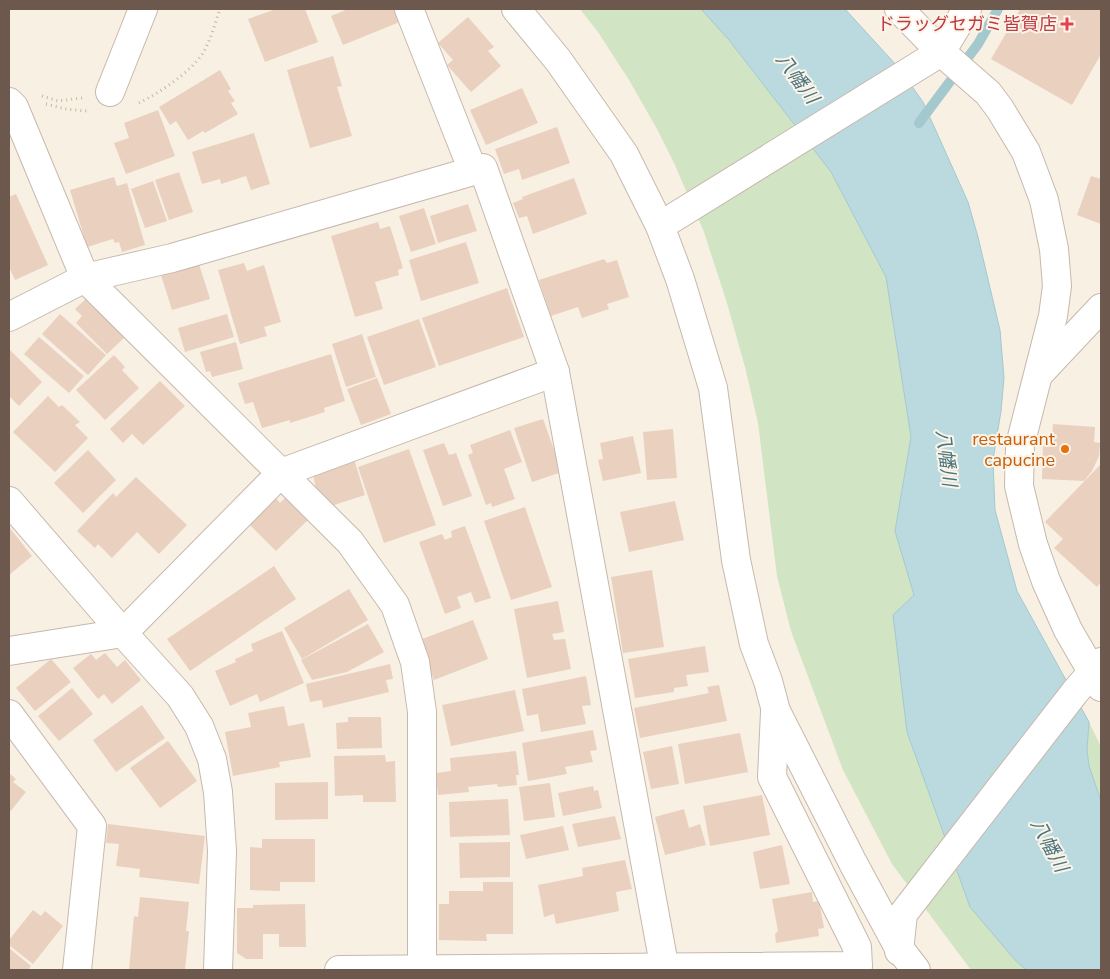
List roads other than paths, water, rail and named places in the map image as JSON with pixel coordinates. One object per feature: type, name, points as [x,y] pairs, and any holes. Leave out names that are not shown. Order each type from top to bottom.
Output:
[{"type":"street","points":[[110,92],[143,9]]},
{"type":"street","points":[[409,9],[473,171]]},
{"type":"street","points":[[516,9],[558,60],[624,154],[665,223],[713,388],[736,560],[754,644],[776,711],[900,959],[916,970]]},
{"type":"street","points":[[899,9],[947,57],[988,93],[1026,152],[1044,200],[1049,223],[1057,286],[1053,316],[1020,445],[1019,486],[1032,544],[1046,581],[1068,630],[1093,678],[903,914],[900,959]]},
{"type":"street","points":[[665,223],[947,57],[967,9]]},
{"type":"street","points":[[9,102],[14,106],[85,278],[350,542],[395,606],[415,662],[422,712],[422,969]]},
{"type":"street","points":[[9,317],[85,278],[172,258],[483,168],[555,372],[665,969]]},
{"type":"street","points":[[1037,377],[1101,308]]},
{"type":"street","points":[[9,651],[123,633],[281,473],[555,372]]},
{"type":"street","points":[[9,501],[180,696],[199,726],[212,759],[218,792],[222,851],[218,970]]},
{"type":"street","points":[[339,970],[665,969],[858,966],[857,947],[772,777],[776,711]]},
{"type":"street","points":[[9,714],[92,826],[77,970]]},
{"type":"water","name":"八幡川","points":[[701,9],[845,9],[898,67],[923,102],[968,202],[1000,330],[1004,378],[993,460],[995,510],[1017,591],[1089,722],[1087,750],[1089,766],[1101,801],[1101,970],[1026,970],[1015,960],[970,907],[907,732],[893,615],[914,595],[895,531],[911,437],[886,277],[831,172],[729,40]]},
{"type":"waterway","points":[[919,123],[978,44],[998,9]]},
{"type":"place","name":"ドラッグセガミ皆賀店","points":[[1067,24]]},
{"type":"place","name":"restaurant capucine","points":[[1065,449]]}]
